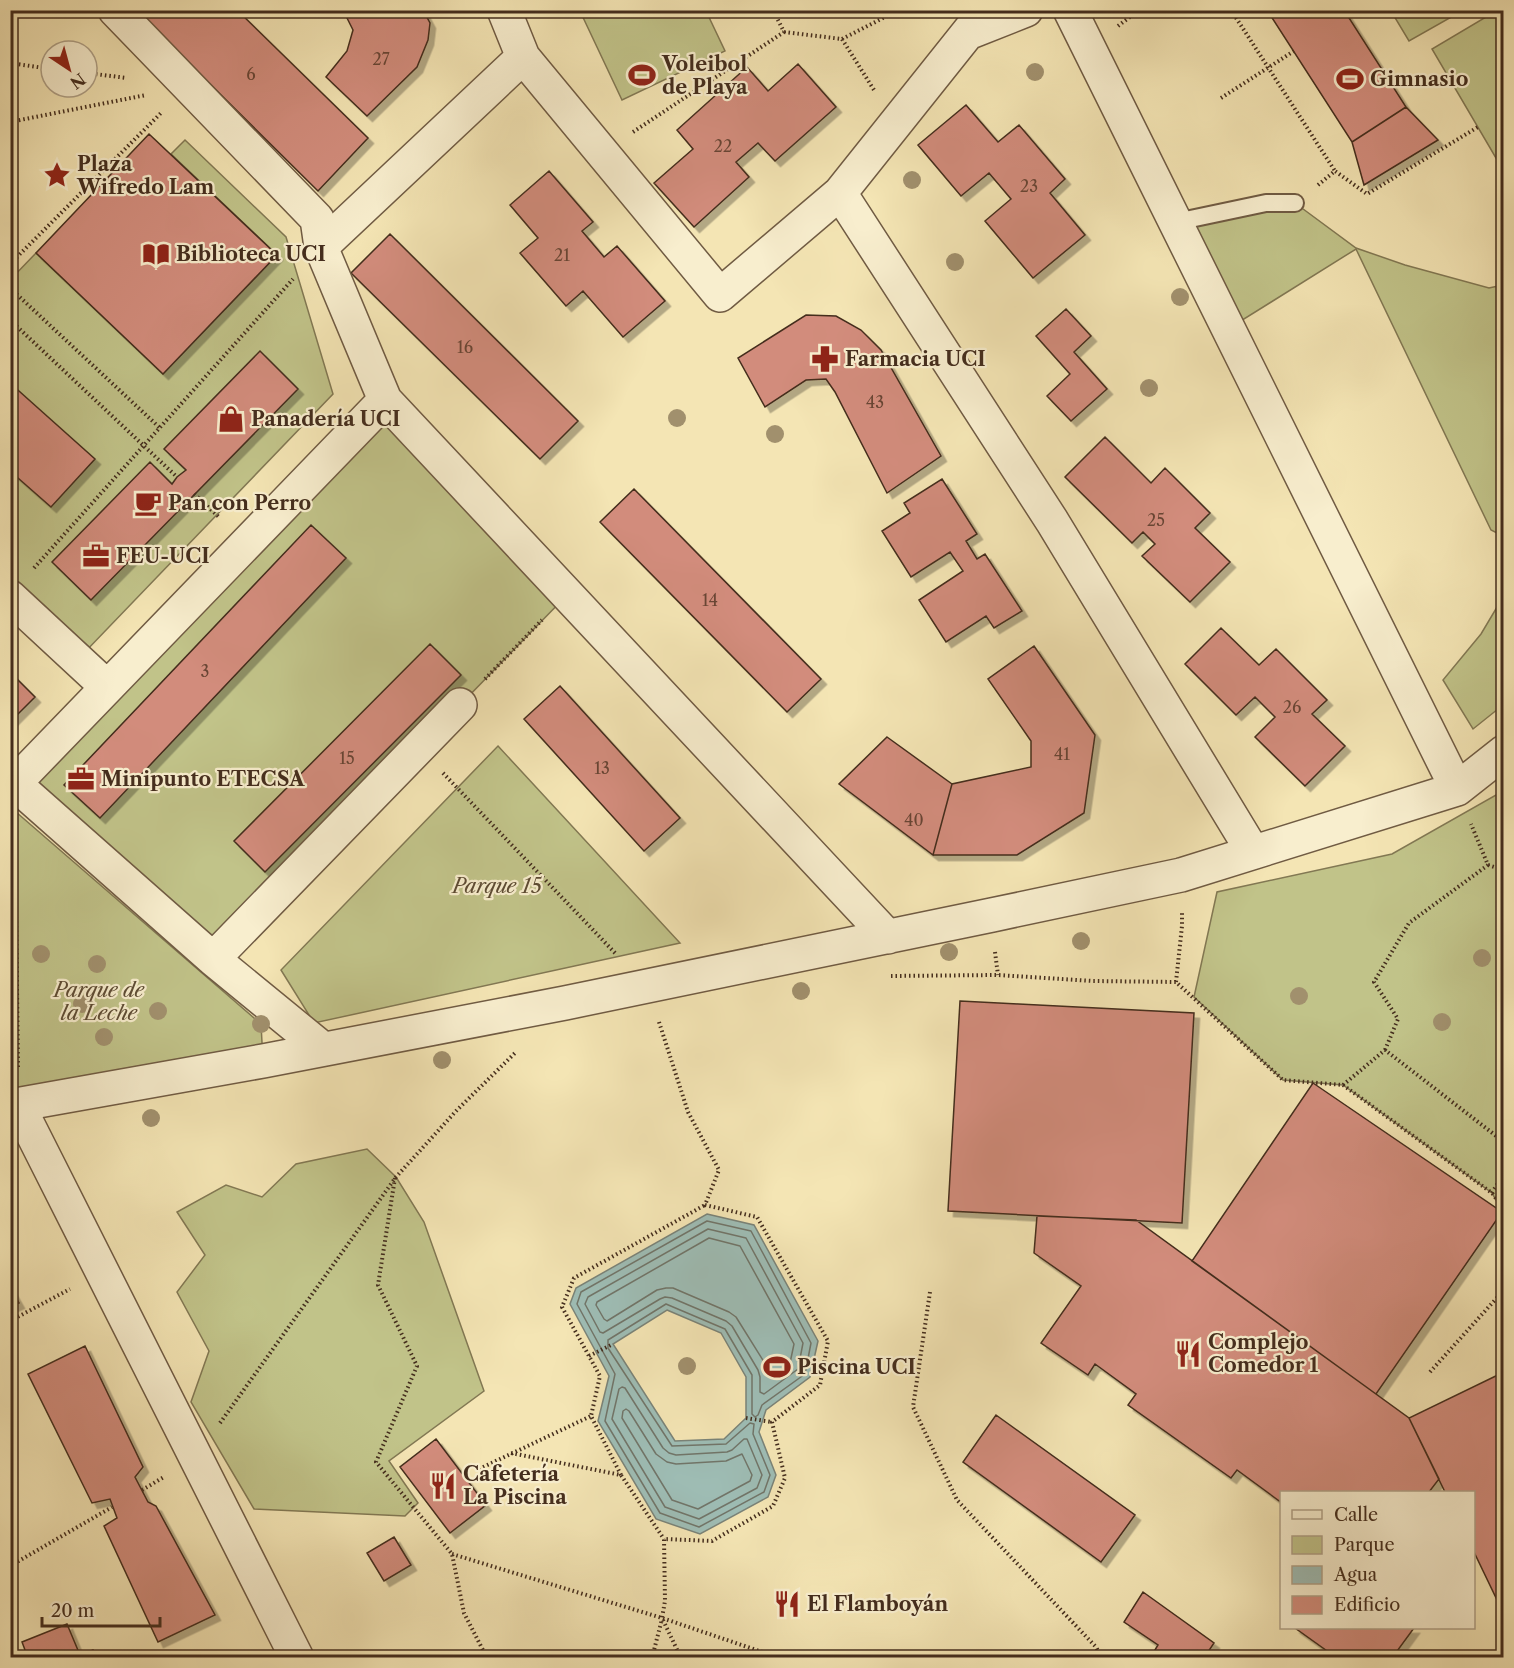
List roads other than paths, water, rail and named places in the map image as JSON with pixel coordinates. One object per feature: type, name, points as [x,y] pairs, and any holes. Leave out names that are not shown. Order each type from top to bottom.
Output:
[{"type":"street","points":[[115,10],[317,219],[321,247],[385,400],[888,937]]},
{"type":"street","points":[[504,10],[524,57],[720,295],[840,193],[977,22],[1026,10]]},
{"type":"street","points":[[1070,10],[1457,789]]},
{"type":"street","points":[[321,247],[524,57]]},
{"type":"street","points":[[840,193],[1052,521],[1253,852]]},
{"type":"street","points":[[323,1049],[213,960],[13,786],[385,400]]},
{"type":"street","points":[[10,597],[107,687]]},
{"type":"street","points":[[213,960],[460,705]]},
{"type":"street","points":[[297,1658],[102,1271],[14,1105],[323,1049],[647,986],[1181,875],[1457,789],[1503,752]]},
{"type":"lane","points":[[1176,222],[1266,203],[1295,203]]},
{"type":"water","name":"Piscina UCI","points":[[707,1214],[754,1225],[818,1341],[810,1377],[766,1410],[759,1432],[776,1475],[768,1497],[700,1534],[656,1519],[598,1421],[609,1376],[570,1304],[576,1288]],"holes":[[[667,1310],[721,1333],[746,1377],[746,1418],[724,1439],[675,1441],[613,1344]]]},
{"type":"place","name":"Voleibol de Playa","points":[[642,75]]},
{"type":"place","name":"Gimnasio","points":[[1350,79]]},
{"type":"place","name":"Plaza Wifredo Lam","points":[[57,175]]},
{"type":"place","name":"Biblioteca UCI","points":[[156,254]]},
{"type":"place","name":"Farmacia UCI","points":[[825,359]]},
{"type":"place","name":"Panadería UCI","points":[[231,419]]},
{"type":"place","name":"Pan con Perro","points":[[148,503]]},
{"type":"place","name":"FEU-UCI","points":[[96,556]]},
{"type":"place","name":"Minipunto ETECSA","points":[[81,779]]},
{"type":"place","name":"Complejo Comedor 1","points":[[1188,1354]]},
{"type":"place","name":"Piscina UCI","points":[[777,1367]]},
{"type":"place","name":"Cafetería La Piscina","points":[[443,1486]]},
{"type":"place","name":"El Flamboyán","points":[[787,1604]]},
{"type":"park label","name":"Parque 15","points":[[497,886]]},
{"type":"park label","name":"Parque de la Leche","points":[[99,1002]]}]
